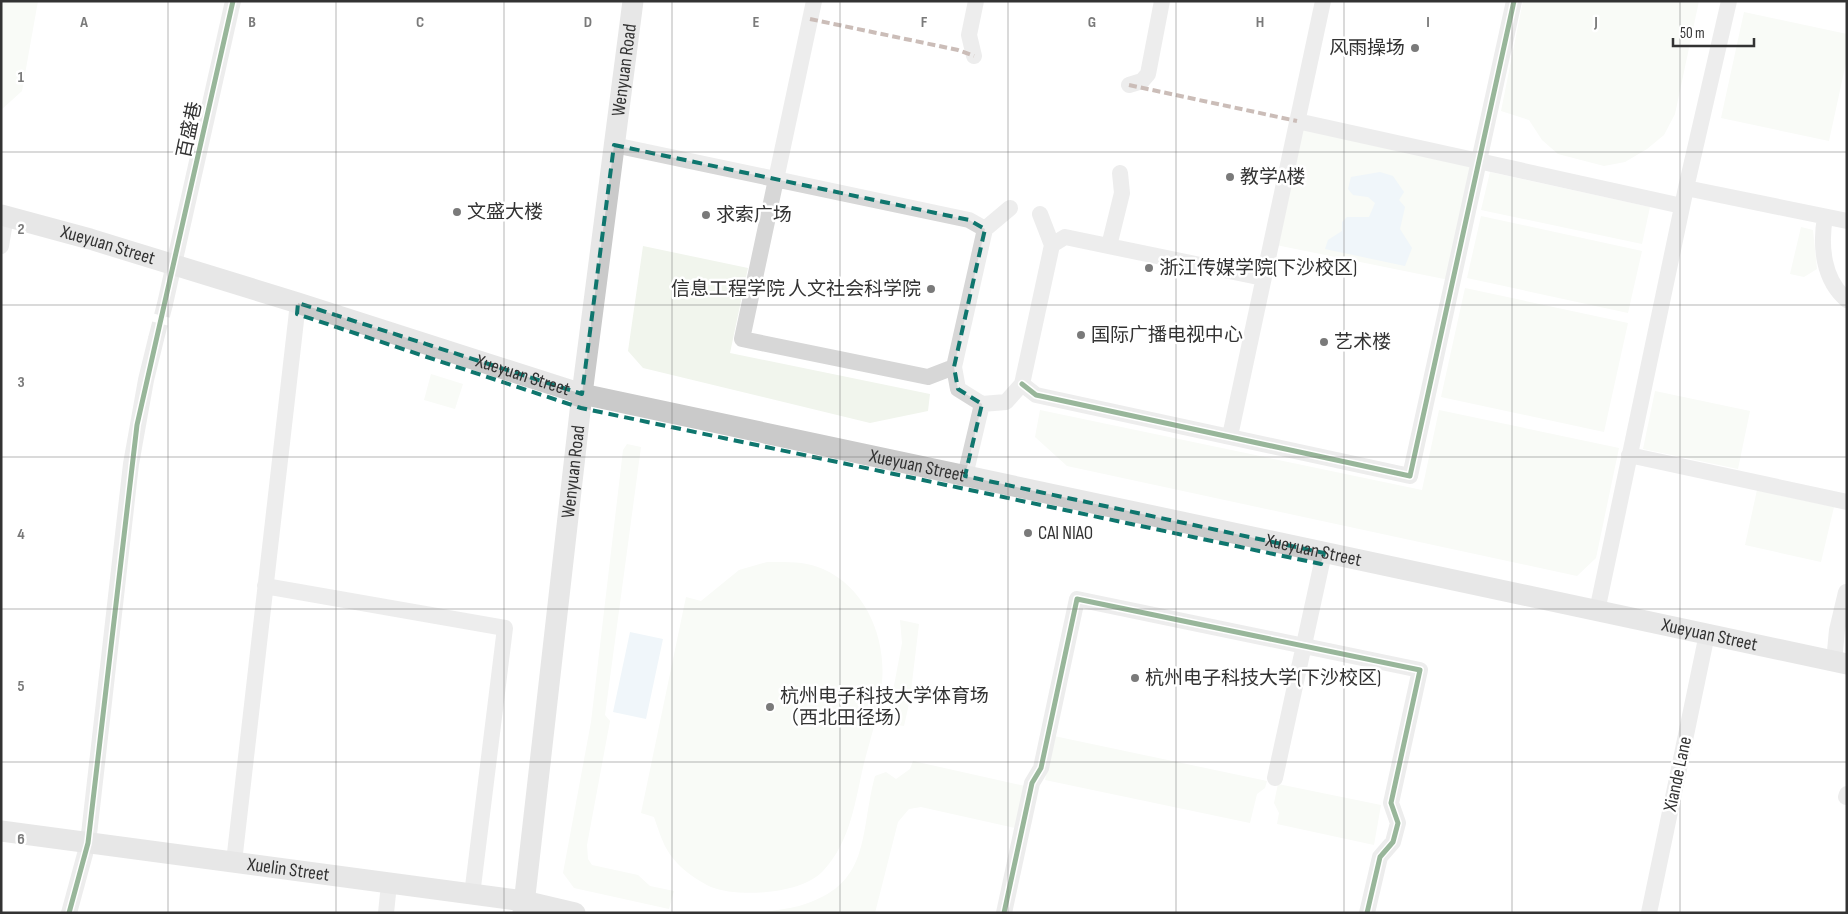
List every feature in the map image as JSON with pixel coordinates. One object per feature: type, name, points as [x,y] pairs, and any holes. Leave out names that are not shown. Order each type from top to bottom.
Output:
[{"type":"main road","name":"Wenyuan Road","points":[[524,907],[581,401],[633,1]]},
{"type":"main road","name":"Xueyuan Street","points":[[3,227],[90,239],[174,270],[298,308],[581,401],[1843,667]]},
{"type":"main road","name":"Xueyuan Street","points":[[581,401],[965,476],[1323,558],[1597,611],[1706,639]]},
{"type":"main road","name":"Xuelin Street","points":[[1,831],[472,895],[524,907],[575,913]]},
{"type":"street","name":"百盛巷","points":[[165,304],[233,1]]},
{"type":"street","points":[[814,1],[742,339],[928,377],[954,367]]},
{"type":"street","points":[[974,56],[969,36],[976,1]]},
{"type":"street","points":[[1129,85],[1142,80],[1148,74],[1162,1]]},
{"type":"street","points":[[1230,436],[1323,1]]},
{"type":"street","points":[[1022,384],[1036,395],[1410,476],[1514,1]]},
{"type":"street","points":[[1597,611],[1682,206],[1729,1]]},
{"type":"street","points":[[1296,121],[1682,206]]},
{"type":"street","points":[[614,145],[969,220],[985,229]]},
{"type":"street","points":[[1109,246],[1122,193],[1120,173]]},
{"type":"street","points":[[1686,188],[1847,221]]},
{"type":"street","points":[[1010,208],[985,229],[954,367],[958,389],[982,404],[1006,402],[1022,384],[1052,245],[1040,214]]},
{"type":"street","points":[[1825,217],[1823,230],[1824,256],[1828,273],[1836,291],[1847,300]]},
{"type":"street","points":[[1052,245],[1064,237],[1263,278]]},
{"type":"street","points":[[234,862],[298,308]]},
{"type":"street","points":[[69,913],[88,842],[131,464],[146,380],[156,340]]},
{"type":"street","points":[[965,476],[982,404]]},
{"type":"street","points":[[1629,455],[1847,502]]},
{"type":"street","points":[[1275,778],[1323,558]]},
{"type":"street","points":[[265,586],[506,628],[472,895]]},
{"type":"street","points":[[1843,667],[1838,630],[1846,592]]},
{"type":"street","points":[[1004,913],[1032,783],[1041,768],[1077,599],[1420,670],[1391,803],[1398,823],[1393,842],[1380,857],[1367,913]]},
{"type":"street","name":"Xiande Lane","points":[[1649,913],[1706,639]]},
{"type":"street","points":[[386,913],[389,884]]},
{"type":"highlighted area","points":[[614,145],[969,220],[985,229],[954,367],[958,389],[982,404],[965,476],[1324,553],[1321,564],[581,408],[297,314],[298,303],[582,394]]},
{"type":"shaded area","points":[[1,1],[38,1],[22,91],[1,110]]},
{"type":"shaded area","points":[[1523,1],[1699,1],[1675,114],[1664,135],[1647,149],[1625,162],[1604,166],[1558,154],[1542,140],[1529,120],[1501,111]]},
{"type":"shaded area","points":[[1744,12],[1847,34],[1847,58],[1829,141],[1721,118]]},
{"type":"shaded area","points":[[1297,121],[1479,161],[1454,281],[1271,244]]},
{"type":"shaded area","points":[[1380,172],[1393,176],[1404,192],[1399,200],[1405,207],[1400,229],[1412,248],[1405,266],[1325,249],[1328,240],[1342,231],[1342,222],[1347,217],[1369,217],[1375,203],[1368,197],[1353,195],[1348,189],[1351,177]]},
{"type":"shaded area","points":[[1490,172],[1650,207],[1642,244],[1481,210]]},
{"type":"shaded area","points":[[1481,216],[1642,251],[1628,313],[1467,278]]},
{"type":"shaded area","points":[[1801,227],[1813,230],[1817,269],[1804,277],[1790,274]]},
{"type":"shaded area","points":[[643,246],[748,268],[730,353],[930,394],[928,411],[870,423],[643,368],[628,351]]},
{"type":"shaded area","points":[[1465,288],[1628,323],[1604,432],[1441,397]]},
{"type":"shaded area","points":[[431,374],[463,384],[455,409],[424,400]]},
{"type":"shaded area","points":[[1655,391],[1750,411],[1738,469],[1643,449]]},
{"type":"shaded area","points":[[1040,410],[1422,490],[1439,410],[1619,448],[1596,558],[1577,576],[1067,466],[1035,437]]},
{"type":"shaded area","points":[[627,444],[641,447],[605,715],[610,721],[587,845],[588,859],[592,865],[638,875],[650,886],[674,891],[669,909],[574,888],[563,873],[591,722],[623,450]]},
{"type":"shaded area","points":[[1757,490],[1834,507],[1821,562],[1745,545]]},
{"type":"shaded area","name":"杭州电子科技大学体育场 （西北田径场）","points":[[767,562],[795,562],[816,566],[838,578],[851,588],[870,616],[876,632],[881,648],[882,682],[877,713],[851,820],[840,847],[832,859],[823,871],[801,885],[770,892],[737,892],[711,887],[683,869],[667,849],[654,817],[641,813],[686,597],[701,601],[739,570]]},
{"type":"shaded area","points":[[900,620],[919,624],[910,699],[904,726],[887,723],[902,643]]},
{"type":"shaded area","points":[[630,632],[663,639],[646,719],[613,712]]},
{"type":"shaded area","points":[[1054,736],[1267,781],[1265,788],[1257,794],[1250,823],[1045,780]]},
{"type":"shaded area","points":[[913,761],[1025,786],[1015,828],[921,807],[909,809],[898,822],[875,913],[761,913],[799,906],[823,897],[839,885],[851,871],[858,856],[875,776],[886,772],[896,779],[910,769]]},
{"type":"shaded area","points":[[1278,784],[1381,805],[1374,845],[1277,824],[1279,813],[1274,803]]},
{"type":"tunnel","points":[[156,339],[165,304]]},
{"type":"marked path","points":[[810,19],[958,50],[974,56]]},
{"type":"marked path","points":[[1129,85],[1297,121]]},
{"type":"cycle path","points":[[69,913],[88,843],[137,425],[233,1]]},
{"type":"cycle path","points":[[1022,384],[1036,395],[1410,476],[1514,1]]},
{"type":"cycle path","points":[[1004,913],[1032,783],[1041,768],[1077,599],[1420,670],[1391,803],[1398,823],[1393,842],[1380,857],[1367,913]]},
{"type":"place","name":"风雨操场","points":[[1415,48]]},
{"type":"place","name":"教学A楼","points":[[1230,177]]},
{"type":"place","name":"文盛大楼","points":[[457,212]]},
{"type":"place","name":"求索广场","points":[[706,215]]},
{"type":"place","name":"浙江传媒学院(下沙校区)","points":[[1149,268]]},
{"type":"place","name":"信息工程学院 人文社会科学院","points":[[931,289]]},
{"type":"place","name":"国际广播电视中心","points":[[1081,335]]},
{"type":"place","name":"艺术楼","points":[[1324,342]]},
{"type":"place","name":"CAI NIAO","points":[[1028,533]]},
{"type":"place","name":"杭州电子科技大学(下沙校区)","points":[[1135,678]]},
{"type":"place","name":"杭州电子科技大学体育场 （西北田径场）","points":[[770,707]]}]
